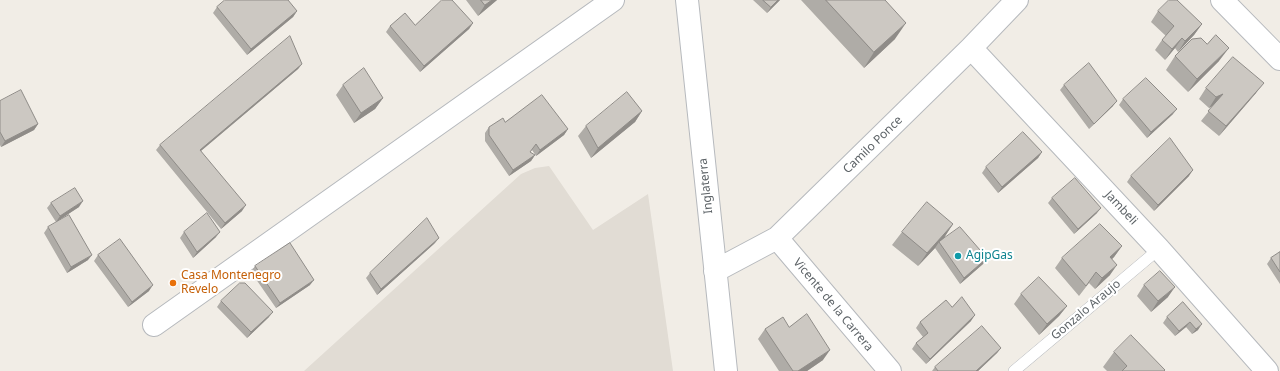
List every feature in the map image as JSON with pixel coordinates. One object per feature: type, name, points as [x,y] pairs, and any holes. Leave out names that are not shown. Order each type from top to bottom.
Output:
[{"type":"street","points":[[154,325],[613,0]]},
{"type":"street","name":"Inglaterra","points":[[687,0],[714,271],[726,371]]},
{"type":"street","name":"Camilo Ponce","points":[[714,271],[777,238],[972,48],[1018,0]]},
{"type":"street","points":[[1222,0],[1280,59]]},
{"type":"street","name":"Jambeli","points":[[972,48],[1159,249],[1267,371]]},
{"type":"street","name":"Vicente de la Carrera","points":[[777,238],[890,371]]},
{"type":"lane","name":"Gonzalo Araujo","points":[[1014,371],[1159,249]]},
{"type":"shaded area","points":[[549,166],[593,230],[648,194],[673,371],[304,371],[521,174],[535,168]]},
{"type":"building","points":[[225,0],[288,0],[297,11],[251,49],[217,7]]},
{"type":"building","points":[[442,0],[452,0],[473,23],[424,66],[390,26],[405,13],[415,25]]},
{"type":"building","points":[[481,0],[492,0],[485,5]]},
{"type":"building","points":[[763,0],[778,0],[771,7]]},
{"type":"building","points":[[826,0],[885,0],[906,23],[874,52]]},
{"type":"building","points":[[1169,0],[1177,0],[1202,24],[1185,41],[1182,38],[1172,49],[1162,40],[1174,26],[1158,11]]},
{"type":"building","points":[[1216,35],[1229,48],[1197,79],[1175,56],[1192,39],[1201,38],[1207,44]]},
{"type":"building","points":[[290,36],[302,64],[200,150],[246,205],[225,223],[160,145]]},
{"type":"building","points":[[1233,57],[1264,83],[1226,126],[1208,111],[1223,94],[1216,97],[1206,88]]},
{"type":"building","points":[[1089,63],[1117,101],[1094,124],[1064,85]]},
{"type":"building","points":[[364,68],[383,98],[361,113],[343,85]]},
{"type":"building","points":[[1146,78],[1177,109],[1151,132],[1123,99]]},
{"type":"building","points":[[21,90],[38,124],[5,141],[0,132],[0,101]]},
{"type":"building","points":[[627,92],[642,111],[598,148],[586,126]]},
{"type":"building","points":[[542,95],[568,129],[540,150],[536,144],[530,152],[535,155],[513,170],[489,135],[489,127],[503,118],[505,122]]},
{"type":"building","points":[[1023,132],[1042,152],[1002,187],[986,167]]},
{"type":"building","points":[[1170,138],[1193,170],[1158,205],[1131,176]]},
{"type":"building","points":[[1075,178],[1101,208],[1078,229],[1052,198]]},
{"type":"building","points":[[75,188],[83,201],[60,216],[51,203]]},
{"type":"building","points":[[927,202],[953,224],[927,253],[902,232]]},
{"type":"building","points":[[207,213],[220,232],[197,252],[184,232]]},
{"type":"building","points":[[69,215],[92,255],[71,267],[48,227]]},
{"type":"building","points":[[427,218],[439,238],[381,289],[370,273]]},
{"type":"building","points":[[1100,224],[1122,246],[1110,257],[1117,265],[1102,278],[1096,272],[1086,286],[1062,258]]},
{"type":"building","name":"AgipGas","points":[[960,227],[987,258],[964,278],[939,242]]},
{"type":"building","points":[[120,239],[153,285],[132,302],[98,255]]},
{"type":"building","points":[[290,243],[314,280],[280,303],[255,266]]},
{"type":"building","points":[[1280,252],[1280,272],[1271,258]]},
{"type":"building","points":[[1160,271],[1175,287],[1158,301],[1144,285]]},
{"type":"building","points":[[1039,277],[1067,306],[1047,324],[1021,294]]},
{"type":"building","points":[[240,283],[245,283],[273,312],[251,332],[221,301]]},
{"type":"building","points":[[962,297],[975,315],[930,359],[916,343],[928,333],[920,322],[946,300],[952,307]]},
{"type":"building","points":[[1183,302],[1202,324],[1196,329],[1190,322],[1179,331],[1167,317]]},
{"type":"building","points":[[807,314],[830,350],[798,371],[793,371],[765,329],[783,317],[789,327]]},
{"type":"building","points":[[982,326],[1001,348],[976,371],[938,371],[935,367]]},
{"type":"building","points":[[1131,335],[1165,370],[1164,371],[1122,371],[1127,366],[1114,352]]},
{"type":"place","name":"AgipGas","points":[[958,256]]},
{"type":"place","name":"Casa Montenegro Revelo","points":[[173,283]]}]
